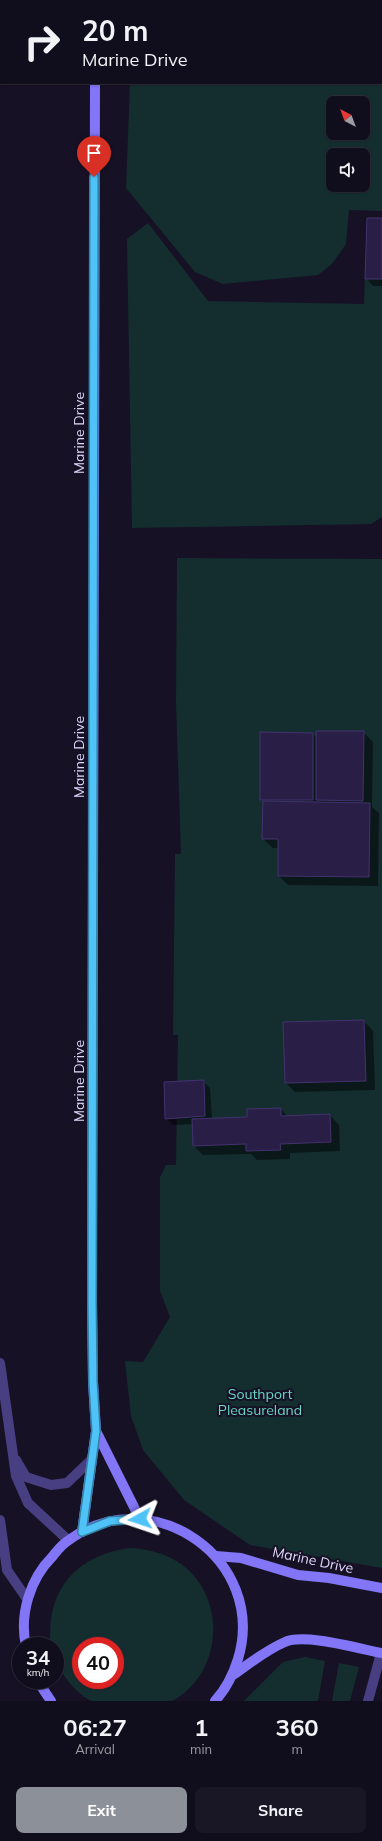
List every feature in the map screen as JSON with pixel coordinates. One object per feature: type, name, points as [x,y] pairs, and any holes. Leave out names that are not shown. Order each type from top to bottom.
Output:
[{"type":"street","name":"Marine Drive","points":[[82,1532],[96,1431],[93,1382],[92,1308],[94,84]]},
{"type":"street","name":"Marine Drive","points":[[96,1431],[140,1519]]},
{"type":"street","points":[[24,1637],[23,1633],[27,1599],[43,1566],[68,1540],[82,1532],[110,1521],[140,1519],[168,1524],[194,1537],[216,1556],[233,1582],[242,1613],[242,1645],[233,1675],[215,1701]]},
{"type":"street","name":"Marine Drive","points":[[216,1556],[241,1558],[298,1574],[382,1588]]},
{"type":"street","points":[[233,1675],[265,1652],[286,1641],[317,1640],[381,1653]]},
{"type":"street","points":[[42,1689],[49,1700]]},
{"type":"lane","points":[[0,1362],[16,1476],[28,1503],[68,1540]]},
{"type":"lane","points":[[14,1457],[26,1476],[51,1485],[67,1483],[91,1460]]},
{"type":"lane","points":[[0,1520],[7,1570],[27,1599]]},
{"type":"lane","points":[[368,1701],[381,1653]]},
{"type":"green space","points":[[130,84],[382,84],[382,211],[349,210],[346,244],[332,264],[318,275],[223,284],[195,272],[126,188]]},
{"type":"green space","points":[[367,218],[382,218],[382,517],[371,524],[132,528],[127,239],[148,223],[208,301],[364,304]]},
{"type":"green space","name":"Southport Pleasureland","points":[[177,558],[382,559],[382,1568],[250,1545],[184,1500],[143,1450],[131,1416],[125,1361],[143,1362],[170,1317],[160,1291],[160,1177],[166,1165],[176,1165],[178,1035],[173,1035],[175,854],[181,854],[176,703]]},
{"type":"green space","points":[[130,1548],[156,1552],[181,1564],[195,1577],[205,1592],[211,1610],[213,1628],[212,1646],[206,1664],[197,1680],[178,1698],[171,1701],[92,1701],[87,1699],[75,1689],[124,1689],[124,1637],[72,1637],[72,1685],[64,1675],[64,1637],[51,1637],[50,1626],[53,1608],[59,1593],[68,1579],[80,1568],[94,1559],[111,1552]]},
{"type":"green space","points":[[305,1657],[325,1661],[318,1701],[244,1701],[283,1662]]},
{"type":"green space","points":[[339,1663],[359,1667],[350,1701],[332,1701]]},
{"type":"building","points":[[367,218],[382,218],[382,279],[365,279]]},
{"type":"building","points":[[316,731],[364,731],[363,801],[316,800]]},
{"type":"building","points":[[260,732],[313,733],[313,800],[260,800]]},
{"type":"building","points":[[263,801],[370,803],[369,877],[278,876],[278,839],[262,839]]},
{"type":"building","points":[[364,1020],[366,1081],[285,1083],[283,1022]]},
{"type":"building","points":[[204,1080],[205,1116],[165,1119],[164,1082]]},
{"type":"building","points":[[281,1108],[281,1116],[330,1114],[331,1142],[280,1144],[281,1150],[246,1151],[246,1144],[193,1146],[192,1119],[247,1117],[247,1109]]},
{"type":"route","points":[[94,177],[92,1301],[93,1382],[96,1431],[82,1532],[110,1521],[140,1519]]}]
